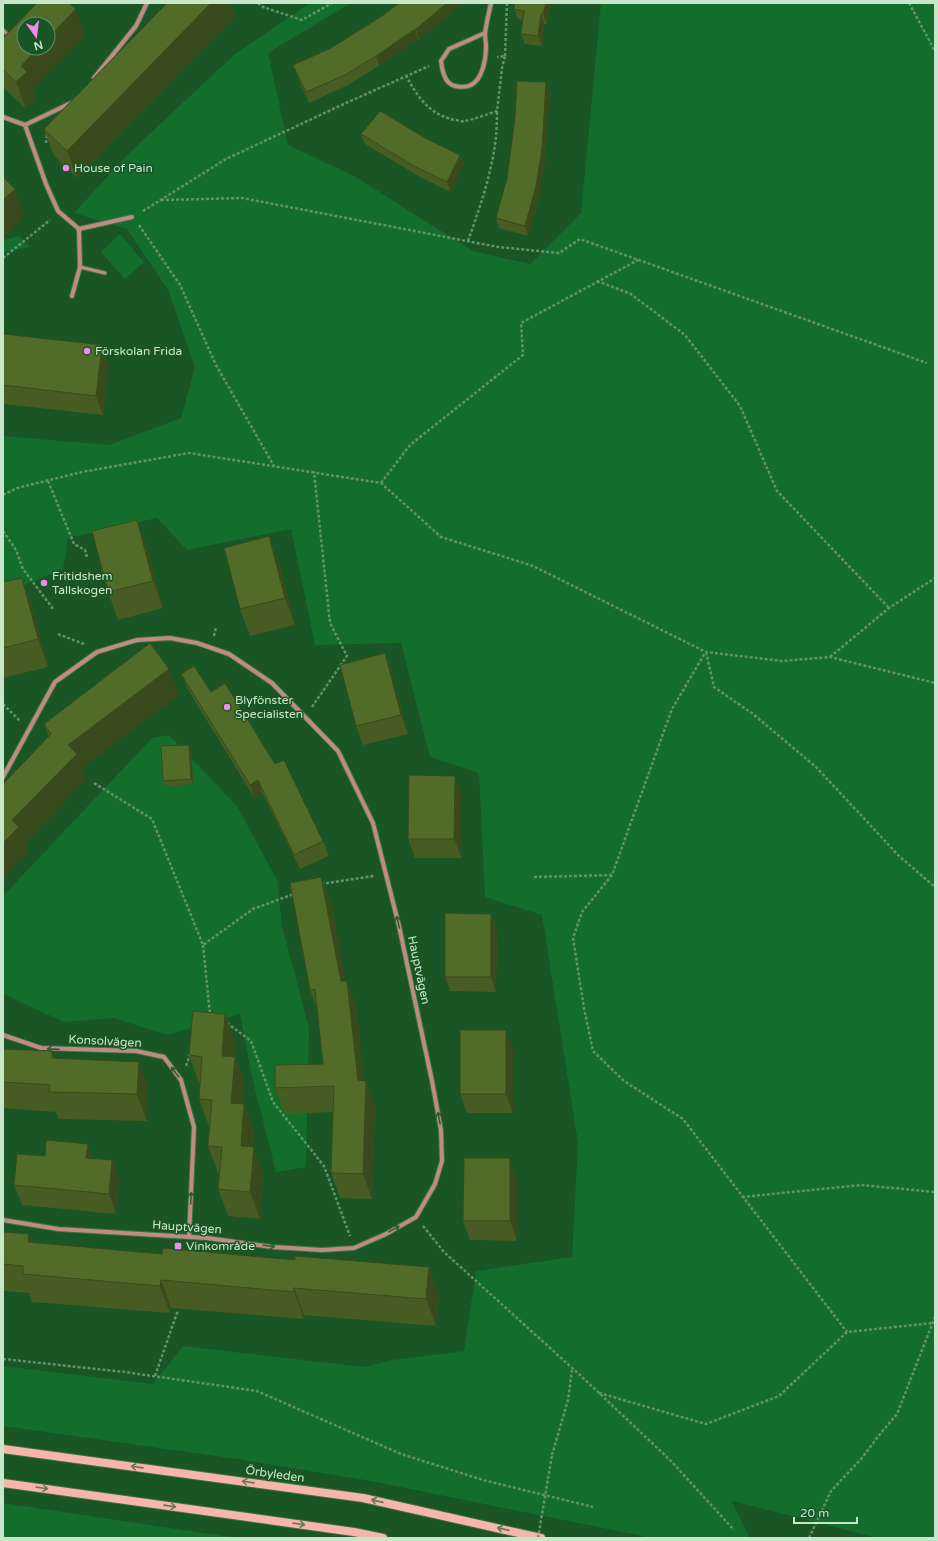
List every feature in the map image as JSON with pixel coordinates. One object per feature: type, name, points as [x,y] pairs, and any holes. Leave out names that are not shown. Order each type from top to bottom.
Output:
[{"type":"main road","name":"Örbyleden","points":[[3,1449],[363,1498],[541,1538]]},
{"type":"main road","points":[[3,1482],[354,1532],[383,1538]]},
{"type":"street","points":[[90,83],[136,26],[146,3]]},
{"type":"street","points":[[485,33],[449,49],[441,61],[442,72],[452,86],[470,86],[478,79],[485,59],[485,33],[491,3]]},
{"type":"street","points":[[3,117],[25,125],[69,105],[73,101]]},
{"type":"street","points":[[25,125],[46,184],[58,212],[79,229],[80,267],[72,296]]},
{"type":"street","points":[[79,229],[133,217]]},
{"type":"street","name":"Hauptvägen","points":[[3,777],[55,682],[97,652],[137,640],[170,638],[197,643],[229,654],[272,683],[338,751],[374,823],[412,984],[441,1130],[442,1161],[435,1184],[416,1217],[386,1234],[354,1248],[322,1250],[273,1247],[189,1237],[58,1229],[3,1220]]},
{"type":"street","name":"Konsolvägen","points":[[3,1035],[41,1048],[136,1051],[164,1057],[181,1080],[194,1127],[189,1237]]},
{"type":"lane","points":[[3,30],[11,38]]},
{"type":"lane","points":[[80,267],[105,273]]},
{"type":"path","points":[[258,3],[263,7],[302,20],[332,3]]},
{"type":"path","points":[[505,56],[507,3]]},
{"type":"path","points":[[909,3],[935,51]]},
{"type":"path","points":[[274,466],[216,365],[180,285],[133,217],[226,159],[406,75],[441,61]]},
{"type":"path","points":[[468,241],[487,186],[496,135],[497,111]]},
{"type":"path","points":[[47,146],[46,140],[48,129]]},
{"type":"path","points":[[161,200],[242,198],[498,247],[558,253],[580,239],[927,363]]},
{"type":"path","points":[[3,258],[54,217]]},
{"type":"path","points":[[381,483],[410,445],[523,355],[521,323],[638,260]]},
{"type":"path","points":[[597,281],[631,294],[685,335],[740,406],[777,492],[889,608]]},
{"type":"path","points":[[3,495],[17,488],[82,472],[189,453],[381,483],[441,537],[534,566],[706,652],[782,661],[830,657],[935,683]]},
{"type":"path","points":[[306,718],[347,656],[330,623],[314,472]]},
{"type":"path","points":[[48,481],[74,544],[85,550],[87,556]]},
{"type":"path","points":[[3,532],[16,550],[23,569],[54,610]]},
{"type":"path","points":[[830,657],[889,608],[935,578]]},
{"type":"path","points":[[58,634],[84,644]]},
{"type":"path","points":[[706,652],[672,709],[612,875],[582,912],[573,938],[584,1008],[593,1051],[624,1081],[683,1119],[847,1332]]},
{"type":"path","points":[[706,652],[714,687],[753,714],[816,767],[899,856],[935,887]]},
{"type":"path","points":[[3,704],[28,729]]},
{"type":"path","points":[[94,783],[152,819],[204,945],[211,1021]]},
{"type":"path","points":[[316,886],[386,874]]},
{"type":"path","points":[[534,877],[612,875]]},
{"type":"path","points":[[204,945],[253,909],[295,894]]},
{"type":"path","points":[[226,1022],[251,1041],[273,1102],[324,1166],[354,1248]]},
{"type":"path","points":[[181,1080],[191,1051]]},
{"type":"path","points":[[742,1197],[861,1185],[935,1192]]},
{"type":"path","points":[[416,1217],[444,1252],[599,1393],[670,1460],[734,1530]]},
{"type":"path","points":[[155,1376],[178,1310]]},
{"type":"path","points":[[809,1538],[831,1491],[862,1458],[897,1414],[935,1317]]},
{"type":"path","points":[[599,1393],[706,1424],[779,1396],[847,1332],[933,1323]]},
{"type":"path","points":[[3,1359],[155,1376],[257,1391],[401,1454],[483,1480],[593,1507]]},
{"type":"path","points":[[538,1538],[552,1455],[568,1400],[572,1369]]},
{"type":"green space","points":[[310,3],[351,3],[268,53],[288,145],[354,176],[473,251],[530,264],[581,213],[601,3],[935,3],[935,1538],[878,1538],[732,1501],[750,1538],[652,1538],[371,1481],[237,1459],[3,1426],[3,1366],[153,1384],[183,1346],[364,1367],[392,1360],[464,1351],[476,1271],[572,1257],[578,1143],[542,915],[485,897],[479,773],[430,757],[401,643],[315,645],[291,529],[187,550],[157,518],[68,538],[63,569],[3,594],[3,436],[109,445],[181,418],[195,367],[168,290],[127,229],[74,213],[127,155],[235,54]]},
{"type":"green space","points":[[120,234],[144,262],[125,279],[101,252]]},
{"type":"green space","points":[[19,236],[30,247],[3,252],[3,240]]},
{"type":"green space","points":[[169,735],[237,806],[277,880],[282,926],[309,1028],[306,1167],[276,1172],[252,1077],[240,1014],[167,1035],[114,1018],[64,1022],[3,994],[3,896],[152,738]]},
{"type":"green space","points":[[3,1503],[237,1538],[3,1538]]},
{"type":"building","points":[[37,3],[69,3],[76,9],[56,30],[56,16],[24,16]]},
{"type":"building","points":[[167,3],[211,3],[67,151],[44,129]]},
{"type":"building","points":[[399,3],[447,3],[416,29],[376,56],[345,75],[306,92],[293,65],[331,48],[382,16]]},
{"type":"building","points":[[515,3],[546,3],[543,14],[541,14],[538,36],[521,34],[524,11],[514,9]]},
{"type":"building","points":[[16,25],[16,56],[30,56],[21,66],[27,72],[16,82],[3,70],[3,38]]},
{"type":"building","points":[[517,81],[546,82],[542,149],[536,186],[525,226],[496,218],[507,178],[515,118]]},
{"type":"building","points":[[380,111],[427,139],[460,155],[447,182],[414,166],[361,134]]},
{"type":"building","points":[[3,177],[15,189],[3,200]]},
{"type":"building","points":[[3,334],[102,345],[96,396],[3,385]]},
{"type":"building","points":[[137,520],[153,581],[108,592],[92,531]]},
{"type":"building","points":[[269,536],[285,598],[240,609],[224,548]]},
{"type":"building","points":[[22,578],[38,639],[3,648],[3,582]]},
{"type":"building","points":[[150,643],[169,669],[68,745],[77,754],[12,820],[19,827],[3,843],[3,784],[51,734],[44,724]]},
{"type":"building","points":[[385,653],[401,715],[356,726],[340,665]]},
{"type":"building","points":[[194,666],[211,692],[225,683],[275,764],[284,760],[323,841],[294,855],[258,780],[250,785],[181,674]]},
{"type":"building","points":[[189,745],[191,779],[163,781],[161,746]]},
{"type":"building","points":[[409,775],[455,776],[454,839],[408,839]]},
{"type":"building","points":[[321,877],[341,981],[347,981],[358,1080],[366,1081],[363,1174],[331,1173],[334,1086],[275,1088],[275,1065],[323,1064],[315,989],[310,990],[290,883]]},
{"type":"building","points":[[445,913],[491,914],[491,977],[445,977]]},
{"type":"building","points":[[193,1011],[225,1014],[222,1056],[235,1057],[231,1103],[244,1104],[241,1146],[254,1147],[250,1192],[218,1189],[222,1147],[208,1146],[212,1100],[199,1099],[202,1057],[189,1055]]},
{"type":"building","points":[[460,1030],[506,1030],[506,1094],[460,1094]]},
{"type":"building","points":[[3,1049],[52,1051],[52,1058],[139,1062],[137,1094],[49,1092],[50,1085],[3,1082]]},
{"type":"building","points":[[46,1140],[88,1144],[86,1158],[112,1160],[109,1194],[14,1185],[17,1154],[45,1156]]},
{"type":"building","points":[[464,1158],[510,1158],[510,1221],[463,1221]]},
{"type":"building","points":[[3,1232],[29,1234],[28,1242],[162,1254],[163,1248],[295,1260],[295,1256],[429,1267],[426,1299],[294,1288],[294,1292],[161,1280],[160,1286],[23,1274],[23,1266],[3,1264]]},
{"type":"place","name":"House of Pain","points":[[66,168]]},
{"type":"place","name":"Förskolan Frida","points":[[87,351]]},
{"type":"place","name":"Fritidshem Tallskogen","points":[[44,583]]},
{"type":"place","name":"Blyfönster Specialisten","points":[[227,707]]},
{"type":"place","name":"Vinkområde","points":[[178,1246]]}]
